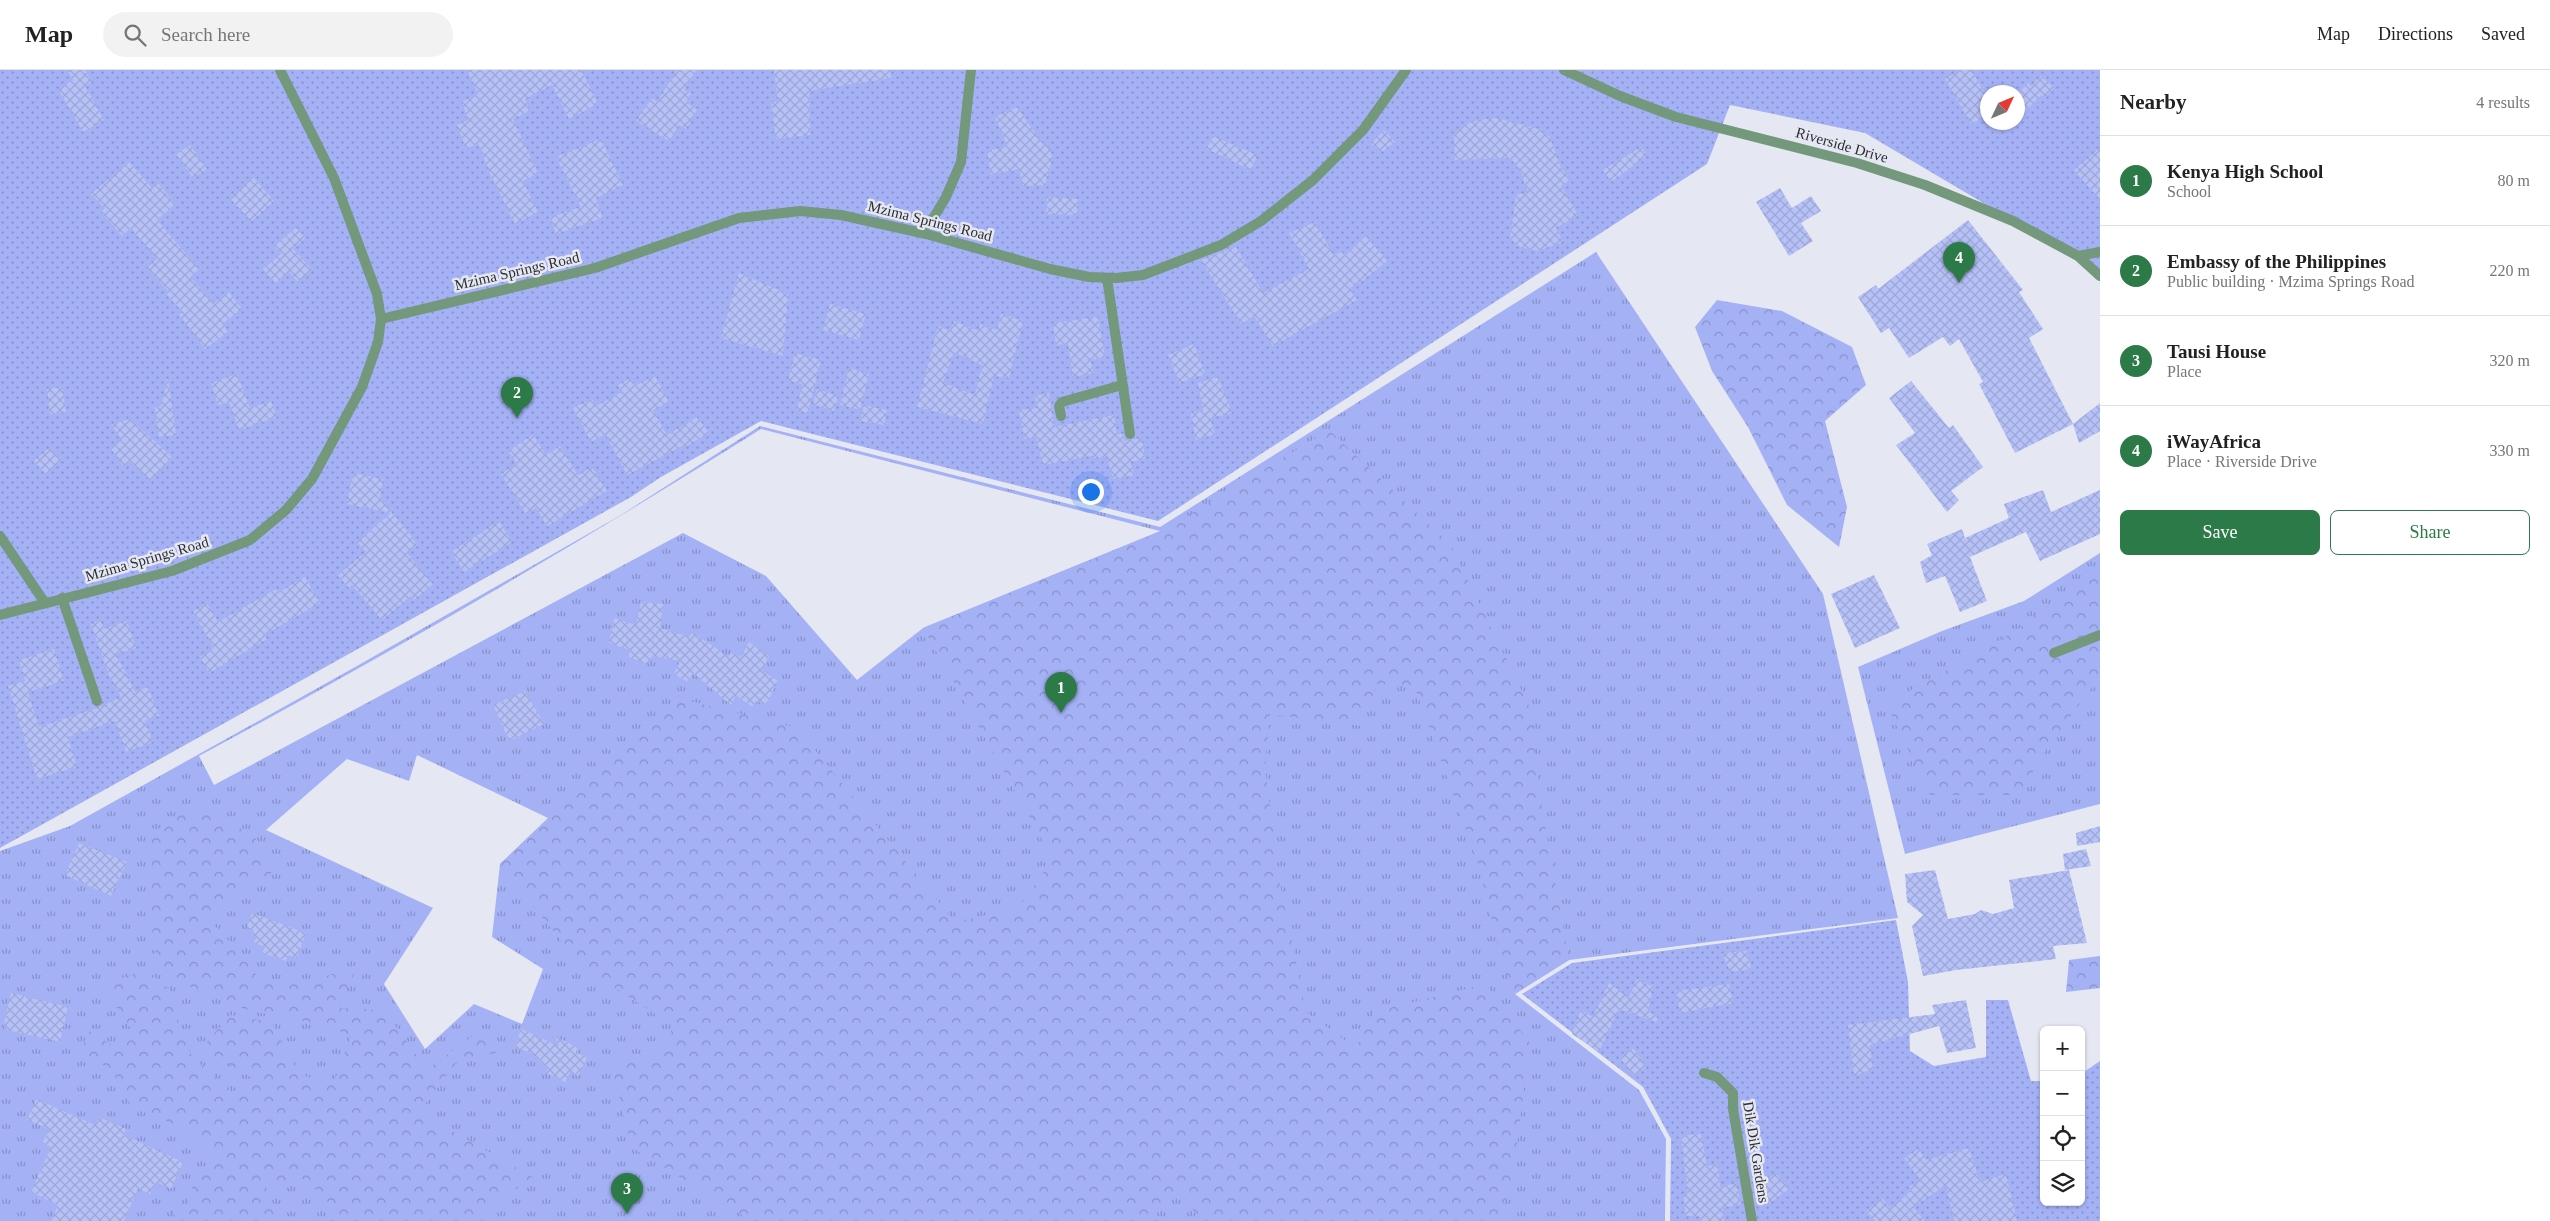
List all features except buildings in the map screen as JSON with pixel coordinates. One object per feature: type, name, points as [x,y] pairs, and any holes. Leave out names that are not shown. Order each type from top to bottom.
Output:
[{"type":"street","name":"Mzima Springs Road","points":[[0,615],[172,571],[250,540],[286,510],[312,480],[362,387],[378,342],[381,319],[377,294],[334,178],[280,70]]},
{"type":"street","points":[[920,232],[934,217],[946,197],[961,162],[971,70]]},
{"type":"street","name":"Mzima Springs Road","points":[[381,319],[595,268],[739,218],[767,213],[800,211],[841,215],[920,232],[1050,269],[1089,277],[1107,278],[1142,275],[1221,244],[1262,221],[1312,180],[1363,130],[1406,70]]},
{"type":"street","name":"Riverside Drive","points":[[1564,70],[1620,96],[1676,117],[1856,164],[1925,185],[2013,221],[2078,256],[2100,276]]},
{"type":"street","points":[[2078,256],[2100,252]]},
{"type":"street","points":[[1107,278],[1130,434]]},
{"type":"street","points":[[1061,416],[1059,406],[1062,402],[1122,385]]},
{"type":"street","points":[[0,536],[45,603]]},
{"type":"street","points":[[62,598],[97,701]]},
{"type":"street","points":[[2054,653],[2100,635]]},
{"type":"street","name":"Dik Dik Gardens","points":[[1704,1073],[1717,1077],[1733,1094],[1733,1109],[1752,1221]]},
{"type":"green space","points":[[0,70],[2100,70],[2100,272],[1865,133],[1730,105],[1707,164],[1158,521],[761,421],[661,477],[631,497],[0,848]]},
{"type":"green space","points":[[1596,252],[1823,594],[1898,918],[1569,960],[1515,994],[1639,1090],[1666,1139],[1665,1221],[0,1221],[0,851],[70,826],[357,666],[621,515],[760,426],[1160,527]],"holes":[[[761,429],[1160,531],[923,628],[857,680],[766,576],[683,533],[214,785],[199,756],[342,678],[483,597],[622,515]],[[417,755],[548,818],[500,864],[492,937],[543,969],[522,1024],[474,1004],[425,1049],[384,984],[433,908],[266,830],[347,759],[409,781]]]},
{"type":"green space","points":[[1717,300],[1782,311],[1852,347],[1866,385],[1825,421],[1847,507],[1839,547],[1787,505],[1748,427],[1712,371],[1695,327]]},
{"type":"green space","points":[[1329,430],[1451,545],[1530,708],[1539,790],[1569,960],[1515,994],[1503,966],[1479,867],[1414,685],[1377,684],[1361,726],[1270,714],[1265,766],[1279,879],[1306,1012],[1356,1048],[1374,1012],[1485,984],[1530,1043],[1512,1183],[1496,1221],[1202,1221],[1177,1191],[1153,1210],[1159,1221],[751,1221],[631,1147],[611,1062],[656,1058],[674,1026],[581,966],[500,864],[678,698],[797,728],[955,922],[1018,908],[1053,859],[923,628],[1162,531]]},
{"type":"green space","points":[[2100,553],[2100,804],[1905,854],[1858,667],[1942,631],[2024,601]]},
{"type":"green space","points":[[2100,576],[2100,676],[2038,761],[2022,795],[1930,795],[1886,704],[2016,631],[2083,578]]},
{"type":"green space","points":[[193,807],[253,834],[273,872],[224,897],[213,924],[248,961],[259,980],[279,986],[316,980],[359,964],[337,1008],[384,1010],[427,1070],[475,1034],[498,1052],[455,1064],[419,1112],[534,1178],[475,1213],[490,1221],[324,1221],[332,1206],[303,1177],[266,1187],[281,1221],[181,1221],[170,1211],[188,1204],[194,1181],[214,1158],[178,1127],[133,1109],[110,1068],[80,1055],[88,1030],[113,1046],[135,1033],[124,1020],[104,984],[146,970],[170,990],[180,1027],[192,1057],[232,1092],[252,1078],[202,1048],[230,1015],[271,1022],[299,1074],[333,1085],[351,1036],[308,1022],[248,1010],[233,1005],[159,972],[153,936],[149,886],[153,832]]},
{"type":"green space","points":[[1896,920],[1908,982],[1910,1051],[1934,1066],[1986,1057],[1986,1000],[2008,1000],[2031,1081],[2040,1081],[2040,1206],[2085,1206],[2085,1071],[2100,1061],[2100,1221],[1670,1221],[1671,1139],[1643,1087],[1522,994],[1572,963]]},
{"type":"green space","points":[[2100,956],[2100,988],[2066,992],[2069,960]]},
{"type":"place","name":"iWayAfrica","points":[[1959,283]]},
{"type":"place","name":"Embassy of the Philippines","points":[[517,418]]},
{"type":"place","name":"Kenya High School","points":[[1061,713]]},
{"type":"place","name":"Tausi House","points":[[627,1214]]}]
